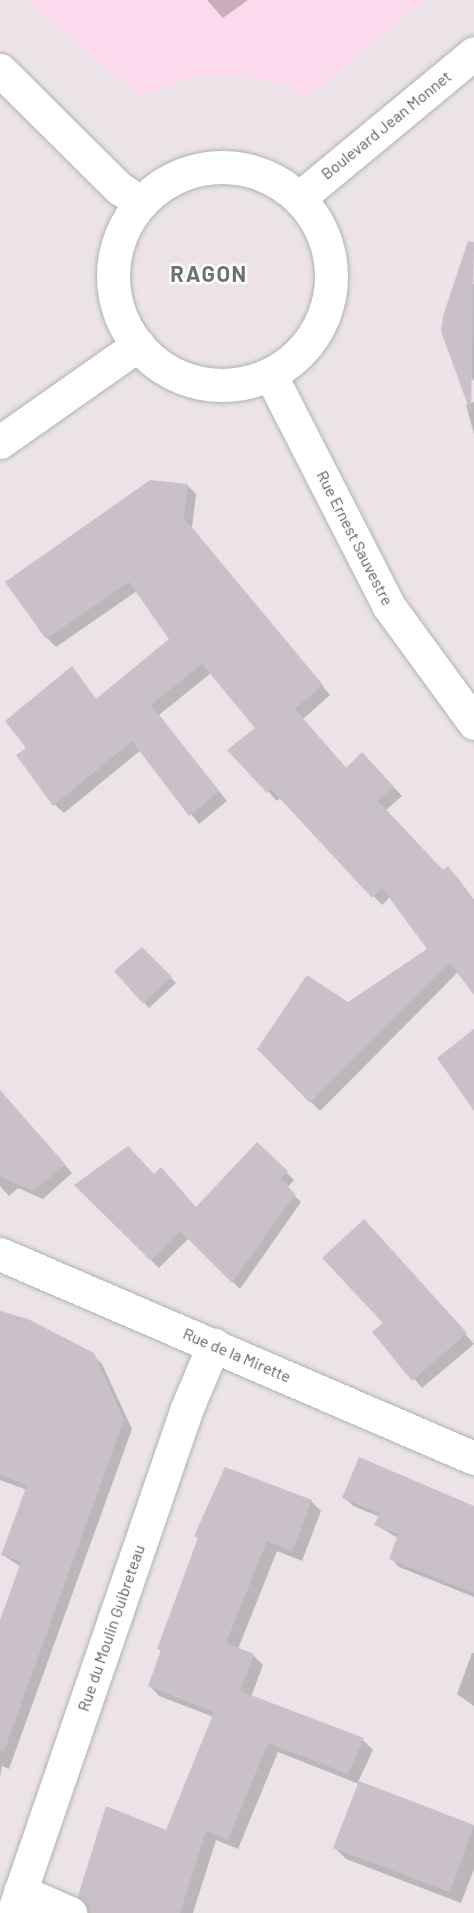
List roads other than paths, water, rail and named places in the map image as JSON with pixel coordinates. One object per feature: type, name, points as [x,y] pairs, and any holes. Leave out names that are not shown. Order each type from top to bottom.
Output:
[{"type":"street","name":"Boulevard Jean Monnet","points":[[299,198],[474,53]]},
{"type":"street","points":[[0,70],[119,188],[141,203]]},
{"type":"street","points":[[219,166],[249,170],[276,180],[299,198],[318,222],[329,249],[332,278],[327,308],[314,334],[295,357],[270,374],[242,383],[194,380],[159,365],[138,345],[122,319],[114,289],[114,258],[123,229],[141,203],[163,184],[190,172],[219,166]]},
{"type":"street","points":[[0,442],[138,345]]},
{"type":"street","name":"Rue Ernest Sauvestre","points":[[270,374],[388,605],[474,723]]},
{"type":"street","name":"Rue de la Mirette","points":[[0,1254],[214,1344],[474,1458]]},
{"type":"street","name":"Rue du Moulin Guibreteau","points":[[17,1902],[187,1408],[214,1344]]},
{"type":"street","points":[[17,1902],[70,1913]]},
{"type":"district","name":"RAGON","points":[[209,274]]}]
